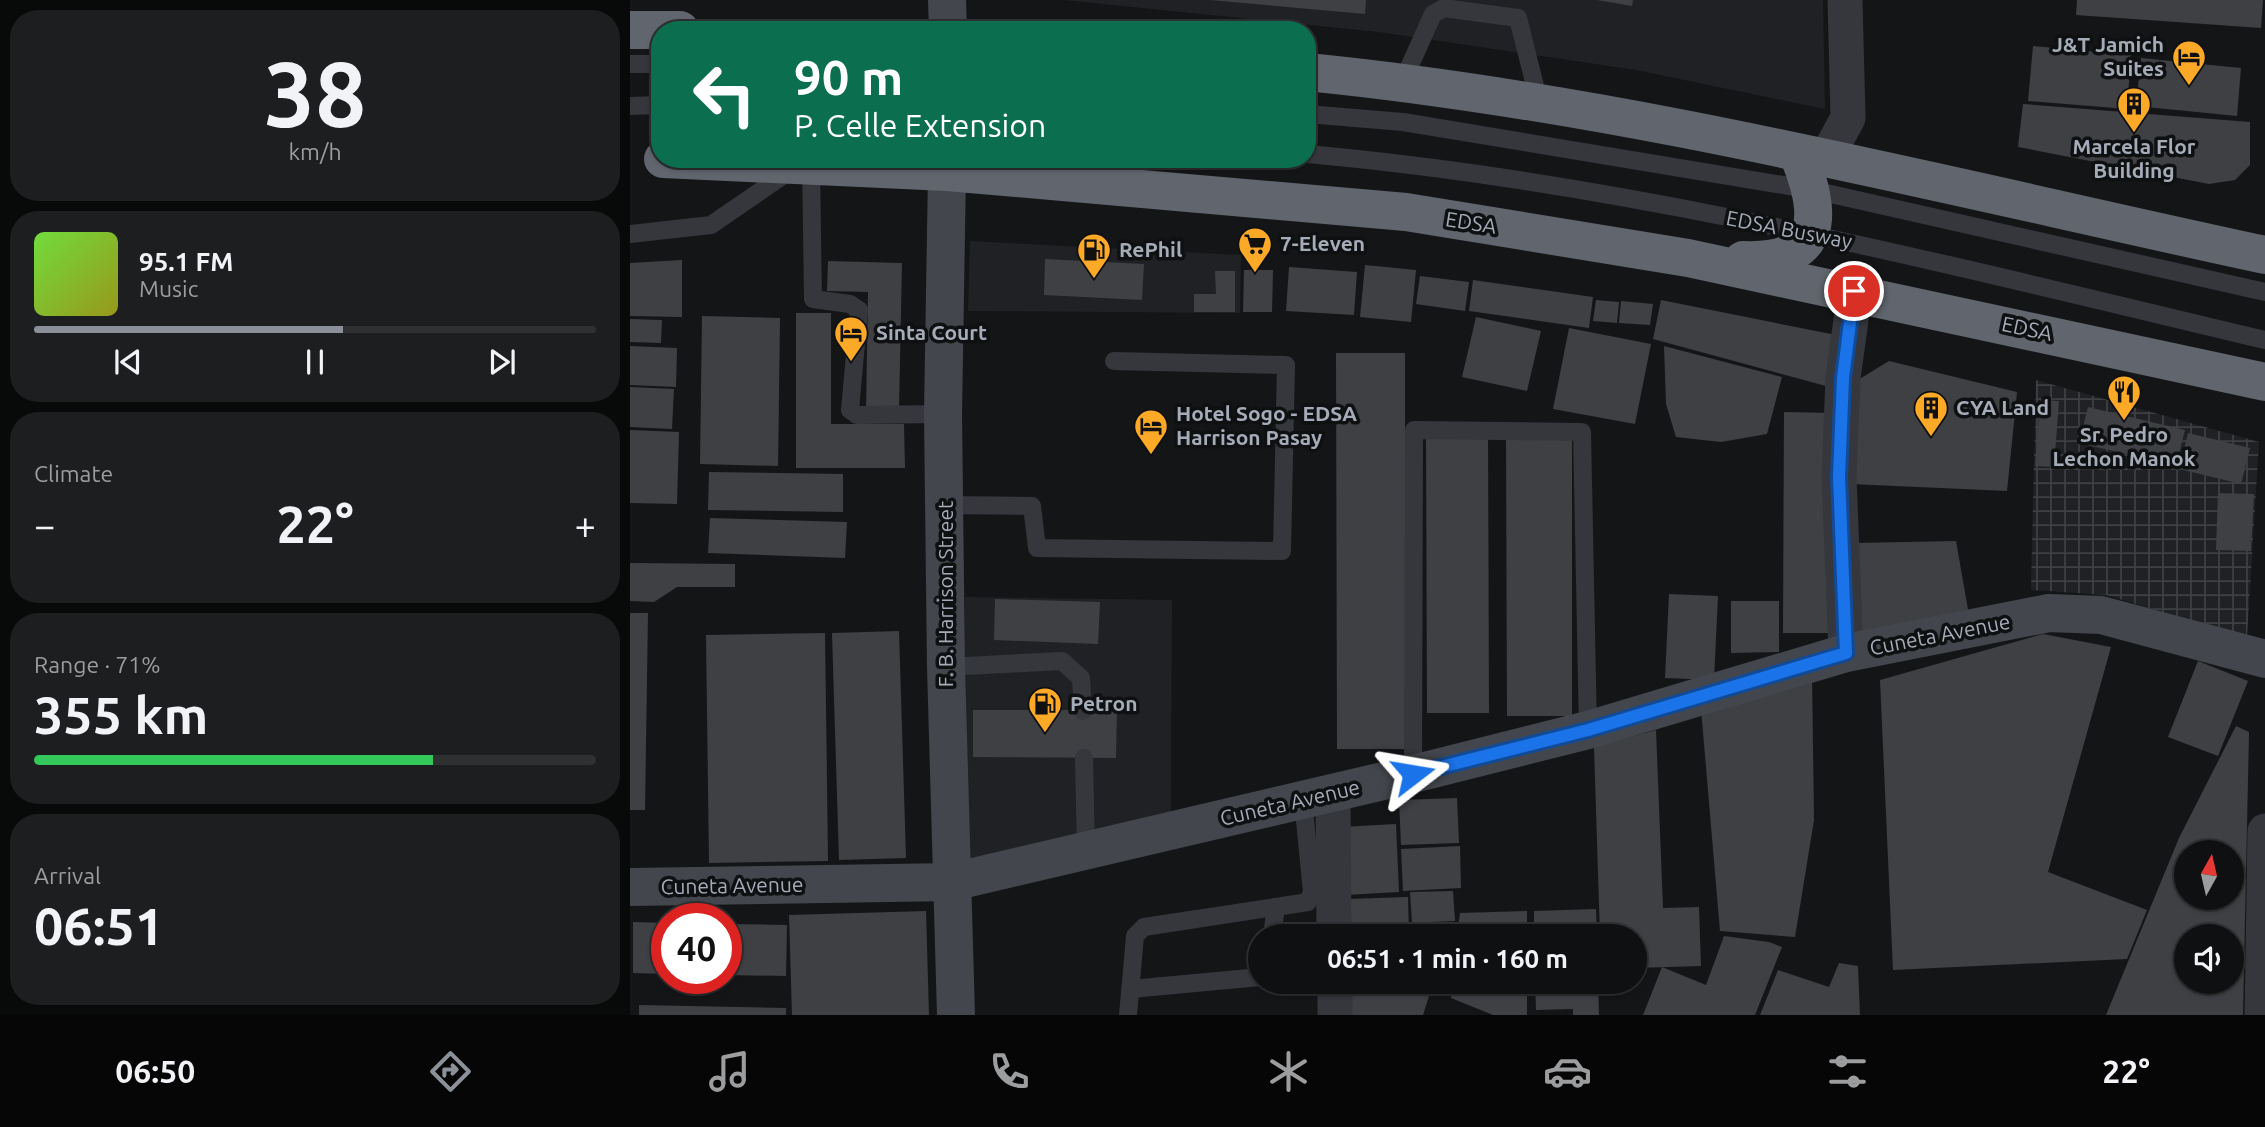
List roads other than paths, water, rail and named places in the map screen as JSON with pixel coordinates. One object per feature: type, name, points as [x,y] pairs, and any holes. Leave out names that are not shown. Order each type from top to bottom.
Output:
[{"type":"highway","points":[[630,30],[651,30]]},
{"type":"highway","points":[[1316,73],[1404,82],[1589,109],[1812,168],[2265,256]]},
{"type":"highway","name":"EDSA","points":[[630,160],[651,159]]},
{"type":"highway","name":"EDSA","points":[[868,168],[1406,212],[1688,258],[1854,291],[2265,382]]},
{"type":"highway","points":[[1688,258],[1762,261],[1802,247],[1810,233],[1815,206],[1812,168]]},
{"type":"street","points":[[947,0],[948,21]]},
{"type":"street","points":[[1812,168],[1848,118],[1844,0]]},
{"type":"street","name":"F. B. Harrison Street","points":[[947,173],[943,414],[946,667],[956,1015]]},
{"type":"street","points":[[1846,653],[1839,477],[1843,378],[1854,291]]},
{"type":"street","name":"Cuneta Avenue","points":[[630,887],[952,882],[1318,797],[1588,730],[1846,653],[2049,613],[2101,615],[2265,659]]},
{"type":"street","points":[[1318,797],[1333,924]]},
{"type":"street","points":[[2262,1015],[2265,831]]},
{"type":"street","points":[[1335,994],[1335,1015]]},
{"type":"lane","points":[[1404,82],[1433,14],[1444,8],[1518,18],[1539,102]]},
{"type":"lane","points":[[630,64],[651,64]]},
{"type":"lane","points":[[630,106],[651,105]]},
{"type":"lane","name":"EDSA Busway","points":[[1316,115],[1812,168],[2265,292]]},
{"type":"lane","name":"EDSA Busway","points":[[1316,155],[1401,162],[1611,196],[1810,233],[2265,340]]},
{"type":"lane","points":[[630,234],[711,225],[799,168]]},
{"type":"lane","points":[[805,168],[813,299],[850,304],[859,310],[850,410],[857,415],[943,414]]},
{"type":"lane","points":[[945,505],[1032,506],[1037,548],[1282,551],[1286,365],[1114,361]]},
{"type":"lane","points":[[1413,774],[1414,430],[1582,432],[1588,730]]},
{"type":"lane","points":[[946,667],[1062,661],[1081,678],[1083,711]]},
{"type":"lane","points":[[1084,758],[1086,850]]},
{"type":"lane","points":[[1128,1015],[1135,936],[1143,927],[1308,902],[1312,892],[1318,797]]},
{"type":"lane","points":[[1274,924],[1276,906]]},
{"type":"lane","points":[[1131,989],[1248,978]]},
{"type":"place","name":"J&T Jamich Suites","points":[[2189,87]]},
{"type":"place","name":"Marcela Flor Building","points":[[2134,134]]},
{"type":"place","name":"7-Eleven","points":[[1255,274]]},
{"type":"place","name":"RePhil","points":[[1094,280]]},
{"type":"place","name":"Sinta Court","points":[[851,363]]},
{"type":"place","name":"Sr. Pedro Lechon Manok","points":[[2124,422]]},
{"type":"place","name":"CYA Land","points":[[1931,438]]},
{"type":"place","name":"Hotel Sogo - EDSA Harrison Pasay","points":[[1151,456]]},
{"type":"place","name":"Petron","points":[[1045,734]]}]
